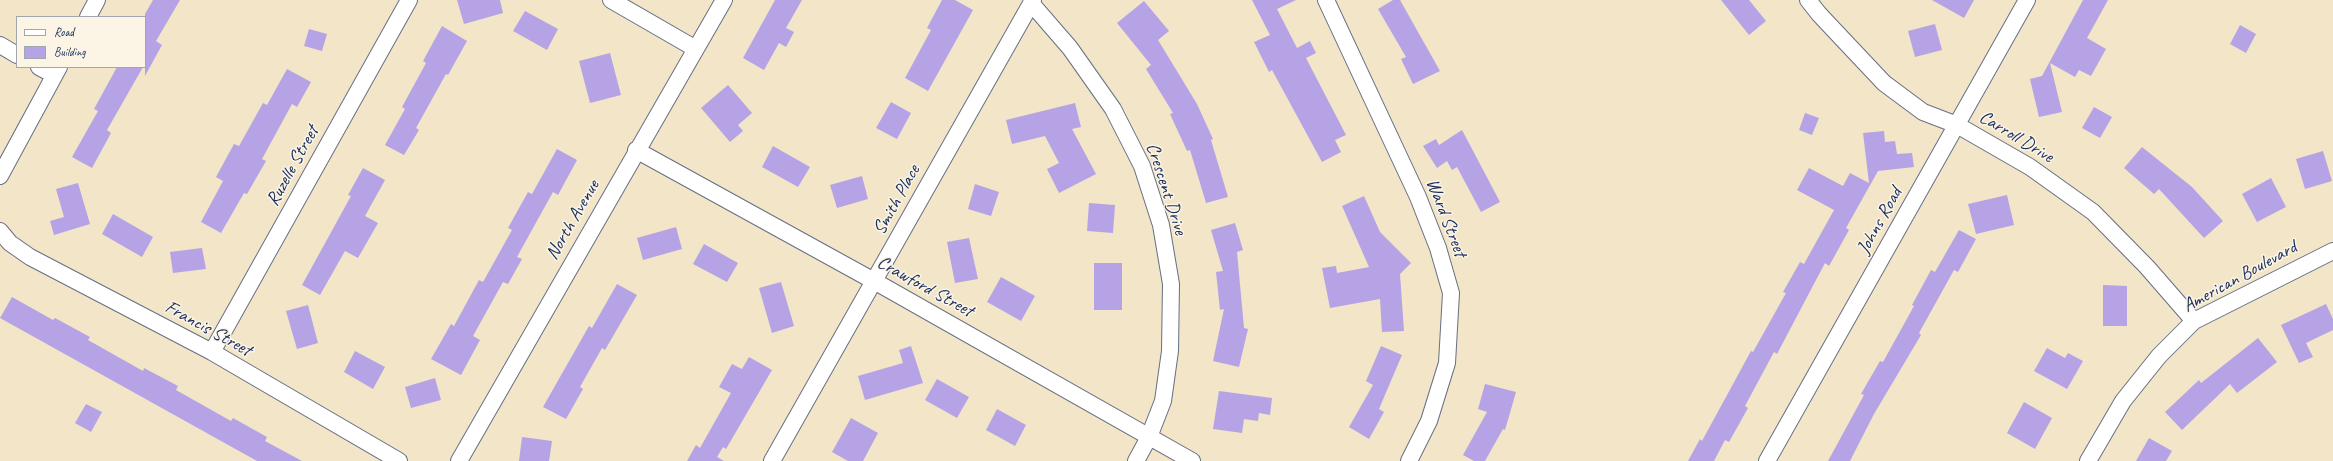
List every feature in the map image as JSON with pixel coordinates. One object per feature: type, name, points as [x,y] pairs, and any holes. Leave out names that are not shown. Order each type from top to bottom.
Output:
[{"type":"street","points":[[89,16],[97,0]]},
{"type":"street","name":"Ruzelle Street","points":[[212,352],[409,0]]},
{"type":"street","points":[[611,0],[696,49]]},
{"type":"street","name":"North Avenue","points":[[459,461],[636,150],[724,0]]},
{"type":"street","name":"Ward Street","points":[[1326,0],[1418,197],[1438,248],[1451,293],[1447,363],[1429,421],[1409,461]]},
{"type":"street","name":"Carroll Drive","points":[[1808,0],[1819,14],[1884,83],[1923,112],[1957,125],[2030,167],[2093,212],[2147,267],[2194,321]]},
{"type":"street","name":"Johns Road","points":[[1767,461],[2027,0]]},
{"type":"street","name":"Smith Place","points":[[772,461],[1032,1]]},
{"type":"street","name":"Crescent Drive","points":[[1032,1],[1070,48],[1113,109],[1142,166],[1161,225],[1171,284],[1170,350],[1162,401],[1149,437],[1136,461]]},
{"type":"street","points":[[0,45],[16,54]]},
{"type":"street","points":[[0,176],[56,71],[43,68]]},
{"type":"street","name":"Crawford Street","points":[[636,150],[874,281],[1192,461]]},
{"type":"street","name":"Francis Street","points":[[0,231],[10,243],[30,257],[212,352],[399,461]]},
{"type":"street","name":"American Boulevard","points":[[2088,461],[2123,401],[2159,356],[2194,321],[2333,251]]},
{"type":"building","points":[[153,0],[180,0],[156,41],[162,45],[145,76],[146,16],[145,14]]},
{"type":"building","points":[[457,0],[500,0],[503,13],[464,24]]},
{"type":"building","points":[[775,0],[802,0],[786,28],[794,32],[786,47],[779,43],[764,70],[743,58]]},
{"type":"building","points":[[942,0],[955,0],[973,10],[928,91],[905,78],[931,30],[927,28]]},
{"type":"building","points":[[1252,0],[1296,0],[1277,9],[1297,48],[1310,41],[1316,53],[1306,58],[1346,135],[1335,140],[1341,152],[1322,162],[1272,70],[1269,72],[1254,42],[1270,35]]},
{"type":"building","points":[[1393,0],[1400,0],[1440,71],[1413,84],[1401,59],[1406,57],[1378,9]]},
{"type":"building","points":[[1721,0],[1749,0],[1766,21],[1749,35]]},
{"type":"building","points":[[1932,0],[1974,0],[1964,18]]},
{"type":"building","points":[[2083,0],[2108,0],[2087,38],[2106,49],[2091,76],[2079,70],[2075,77],[2050,63],[2062,112],[2039,117],[2030,79],[2042,76]]},
{"type":"building","points":[[1144,1],[1169,31],[1158,40],[1197,104],[1213,139],[1211,140],[1228,197],[1206,203],[1190,150],[1187,151],[1170,114],[1173,113],[1146,69],[1151,65],[1117,23]]},
{"type":"building","points":[[525,11],[558,29],[547,50],[513,31]]},
{"type":"building","points":[[1935,24],[1942,50],[1915,57],[1908,31]]},
{"type":"building","points":[[2240,25],[2256,34],[2246,53],[2230,44]]},
{"type":"building","points":[[442,26],[467,41],[448,75],[446,74],[416,128],[419,130],[404,155],[385,145],[405,109],[402,107],[426,63],[423,61]]},
{"type":"building","points":[[309,29],[327,34],[322,51],[304,46]]},
{"type":"building","points":[[610,53],[621,95],[590,103],[579,61]]},
{"type":"building","points":[[116,68],[142,68],[107,130],[111,133],[92,168],[72,157],[98,111],[94,109]]},
{"type":"building","points":[[287,69],[311,82],[297,107],[292,104],[262,159],[266,161],[247,194],[244,193],[221,233],[201,222],[223,181],[216,177],[234,144],[239,146],[263,103],[267,105]]},
{"type":"building","points":[[728,85],[752,113],[738,125],[743,131],[730,142],[701,108]]},
{"type":"building","points":[[891,102],[911,113],[897,139],[876,128]]},
{"type":"building","points":[[1075,103],[1081,127],[1072,129],[1096,174],[1059,193],[1047,169],[1059,163],[1045,136],[1012,144],[1006,120]]},
{"type":"building","points":[[2094,107],[2112,117],[2100,138],[2082,128]]},
{"type":"building","points":[[1805,113],[1819,118],[1812,135],[1799,130]]},
{"type":"building","points":[[1462,130],[1500,202],[1481,212],[1457,167],[1452,170],[1447,161],[1437,168],[1423,146],[1436,139],[1439,145]]},
{"type":"building","points":[[1884,131],[1885,142],[1895,141],[1897,154],[1912,153],[1914,167],[1878,171],[1846,228],[1849,230],[1829,266],[1825,263],[1777,354],[1774,352],[1745,406],[1748,408],[1729,442],[1725,440],[1714,461],[1688,461],[1700,439],[1702,441],[1751,351],[1753,352],[1786,293],[1783,292],[1800,262],[1804,264],[1834,210],[1797,190],[1809,168],[1843,186],[1850,173],[1869,183],[1863,133]]},
{"type":"building","points":[[773,146],[810,167],[798,187],[762,167]]},
{"type":"building","points":[[2142,147],[2192,187],[2223,221],[2204,238],[2159,189],[2154,194],[2124,168]]},
{"type":"building","points":[[557,149],[577,160],[558,195],[553,192],[517,257],[522,259],[508,284],[503,282],[473,336],[480,340],[461,375],[431,359],[451,324],[454,326],[479,280],[483,282],[512,230],[508,228],[528,192],[532,194]]},
{"type":"building","points":[[2323,151],[2332,181],[2305,189],[2296,159]]},
{"type":"building","points":[[363,168],[385,180],[365,216],[378,223],[358,258],[345,251],[320,295],[302,285],[351,196],[348,195]]},
{"type":"building","points":[[862,176],[868,199],[837,208],[830,185]]},
{"type":"building","points":[[2271,178],[2286,207],[2257,222],[2242,194]]},
{"type":"building","points":[[78,183],[90,224],[54,235],[50,221],[64,217],[56,189]]},
{"type":"building","points":[[975,184],[999,192],[991,216],[968,209]]},
{"type":"building","points":[[2007,195],[2014,225],[1976,234],[1968,204]]},
{"type":"building","points":[[1364,196],[1380,232],[1411,263],[1400,274],[1404,331],[1382,332],[1380,299],[1330,308],[1322,268],[1336,266],[1337,273],[1369,267],[1342,206]]},
{"type":"building","points":[[1089,203],[1115,205],[1113,233],[1087,231]]},
{"type":"building","points":[[113,214],[153,237],[142,257],[102,234]]},
{"type":"building","points":[[1235,223],[1243,250],[1237,252],[1244,328],[1248,329],[1239,367],[1213,361],[1224,309],[1220,310],[1216,272],[1223,271],[1211,230]]},
{"type":"building","points":[[676,227],[682,249],[643,260],[637,238]]},
{"type":"building","points":[[1959,230],[1976,239],[1958,272],[1954,270],[1919,333],[1921,335],[1874,414],[1850,461],[1828,461],[1864,395],[1861,394],[1880,361],[1883,362],[1914,306],[1912,305],[1931,270],[1935,272]]},
{"type":"building","points":[[969,238],[978,279],[955,283],[947,242]]},
{"type":"building","points":[[704,244],[738,263],[727,282],[693,264]]},
{"type":"building","points":[[202,248],[206,269],[173,273],[170,252]]},
{"type":"building","points":[[1094,263],[1122,263],[1122,310],[1094,310]]},
{"type":"building","points":[[1001,277],[1035,296],[1021,321],[987,302]]},
{"type":"building","points":[[781,282],[794,326],[772,333],[759,288]]},
{"type":"building","points":[[617,284],[637,295],[605,350],[602,348],[580,387],[583,389],[566,419],[543,407],[589,326],[592,328]]},
{"type":"building","points":[[2103,285],[2127,286],[2127,326],[2103,326]]},
{"type":"building","points":[[12,297],[53,320],[55,318],[90,337],[88,340],[143,371],[144,368],[178,386],[176,390],[231,421],[233,418],[267,437],[265,441],[302,461],[257,461],[0,318]]},
{"type":"building","points":[[2326,304],[2333,319],[2333,330],[2306,343],[2313,357],[2299,363],[2281,325]]},
{"type":"building","points":[[308,305],[318,343],[297,349],[286,311]]},
{"type":"building","points":[[2258,338],[2277,362],[2237,393],[2230,384],[2182,430],[2165,412],[2199,380],[2201,383]]},
{"type":"building","points":[[911,346],[923,383],[865,400],[858,376],[903,363],[899,350]]},
{"type":"building","points":[[1381,346],[1402,355],[1379,409],[1384,412],[1369,439],[1349,427],[1373,385],[1366,381]]},
{"type":"building","points":[[2047,348],[2065,358],[2068,353],[2083,361],[2067,389],[2034,371]]},
{"type":"building","points":[[355,351],[385,367],[373,389],[344,372]]},
{"type":"building","points":[[749,357],[772,370],[726,449],[723,447],[717,457],[724,461],[687,461],[696,445],[700,448],[731,393],[719,387],[732,364],[742,369]]},
{"type":"building","points":[[435,378],[441,400],[411,408],[405,387]]},
{"type":"building","points":[[937,379],[969,397],[957,418],[925,400]]},
{"type":"building","points":[[1485,384],[1516,392],[1505,430],[1503,429],[1485,461],[1474,461],[1463,455],[1487,412],[1478,409]]},
{"type":"building","points":[[1219,391],[1272,398],[1270,415],[1259,413],[1258,421],[1244,419],[1242,433],[1213,429]]},
{"type":"building","points":[[2024,402],[2052,418],[2035,449],[2007,433]]},
{"type":"building","points":[[86,404],[102,412],[91,432],[75,423]]},
{"type":"building","points":[[997,409],[1026,425],[1015,446],[986,430]]},
{"type":"building","points":[[851,418],[878,433],[863,461],[848,461],[832,452]]},
{"type":"building","points":[[522,437],[552,441],[549,461],[519,461]]},
{"type":"building","points":[[2149,438],[2172,451],[2166,461],[2136,461]]}]
